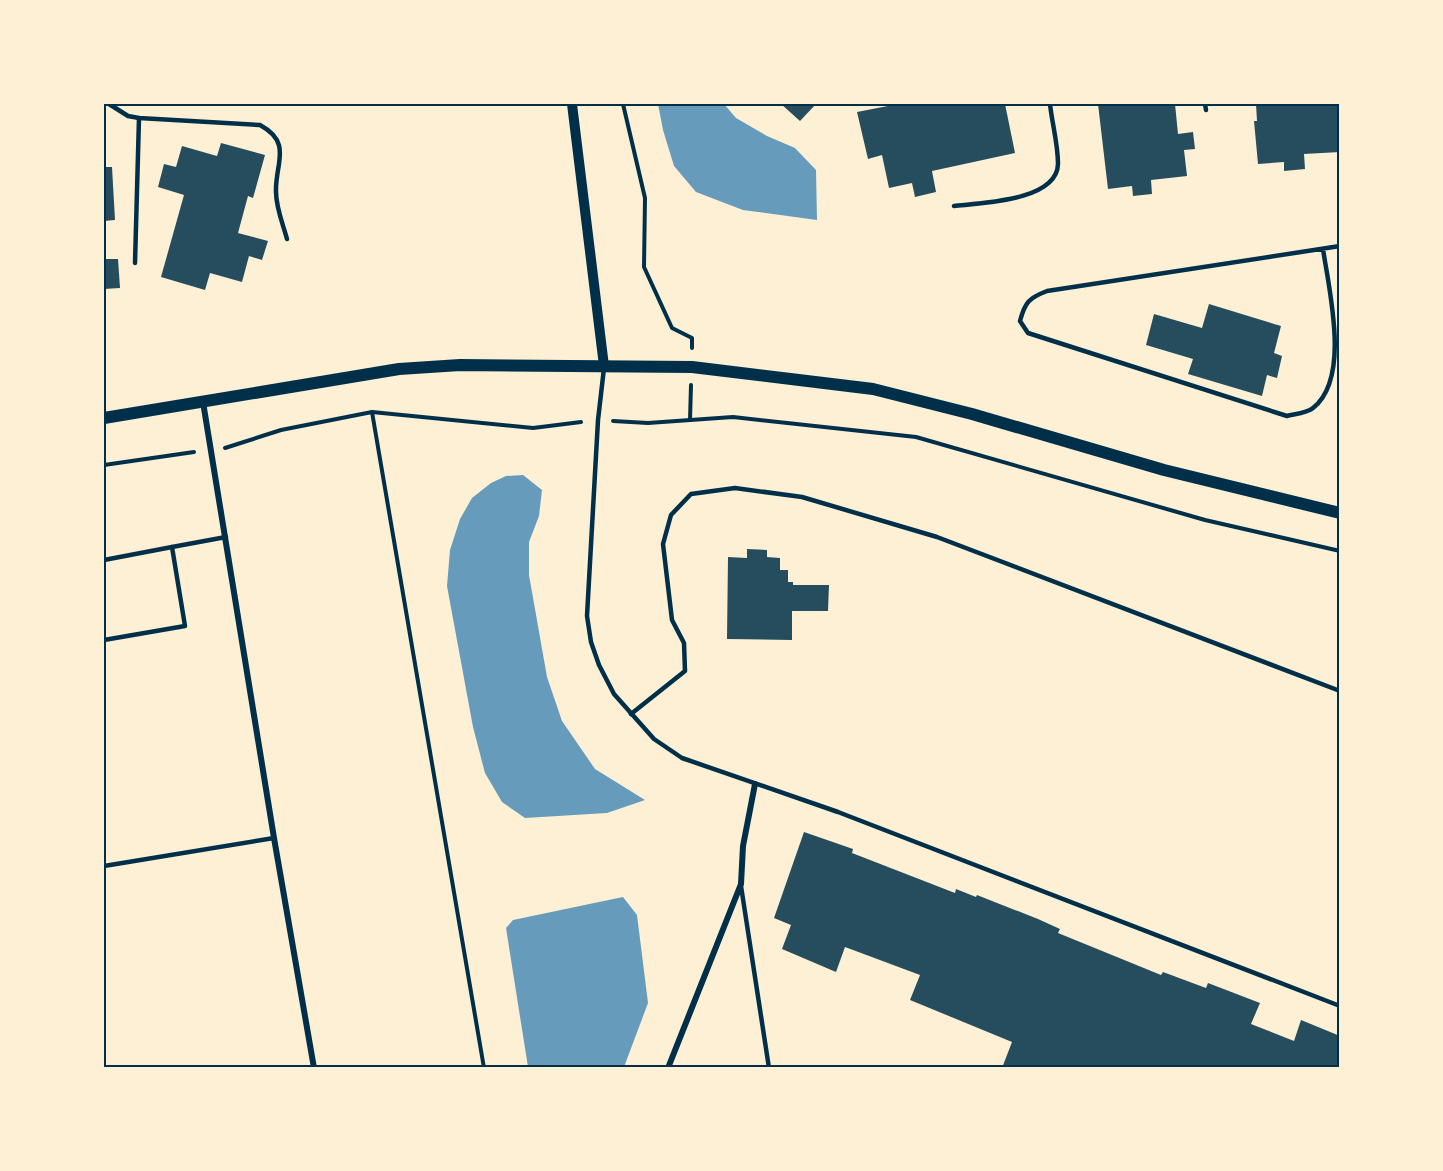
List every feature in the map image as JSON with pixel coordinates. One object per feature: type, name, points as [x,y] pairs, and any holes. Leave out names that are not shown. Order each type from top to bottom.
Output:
[{"type":"main road","points":[[104,418],[399,369],[460,365],[692,367],[873,389],[972,414],[1164,470],[1340,513]]},
{"type":"street","points":[[572,104],[604,366]]},
{"type":"street","points":[[203,402],[314,1068]]},
{"type":"street","points":[[668,1068],[741,884],[743,846],[754,784]]},
{"type":"lane","points":[[109,104],[128,116],[139,118],[260,125],[271,131],[279,141],[280,147],[276,192],[287,239]]},
{"type":"lane","points":[[954,206],[1009,199],[1034,192],[1050,183],[1058,165],[1050,104]]},
{"type":"lane","points":[[1206,104],[1206,110]]},
{"type":"lane","points":[[135,263],[139,118]]},
{"type":"lane","points":[[1323,249],[1335,330],[1335,365],[1322,398],[1311,410],[1287,416],[1028,333],[1020,321],[1024,306],[1034,296],[1047,291],[1340,246]]},
{"type":"lane","points":[[604,366],[598,420],[587,616],[591,642],[599,665],[614,694],[654,739],[682,758],[838,812],[1340,1006]]},
{"type":"lane","points":[[630,714],[686,670],[684,643],[672,620],[663,544],[671,515],[691,494],[735,488],[802,497],[937,537],[1340,691]]},
{"type":"lane","points":[[104,560],[226,537]]},
{"type":"lane","points":[[104,640],[185,626],[172,547]]},
{"type":"lane","points":[[104,866],[274,838]]},
{"type":"lane","points":[[741,884],[769,1068]]},
{"type":"path","points":[[623,104],[645,198],[644,267],[672,328],[692,338],[690,420]]},
{"type":"path","points":[[372,412],[484,1068]]},
{"type":"path","points":[[104,465],[226,447],[281,430],[372,412],[533,428],[598,420],[648,423],[733,417],[916,437],[1205,520],[1340,551]]},
{"type":"water","points":[[658,104],[724,104],[736,118],[767,136],[795,148],[816,170],[817,220],[743,210],[696,192],[674,166]]},
{"type":"water","points":[[523,475],[542,490],[539,516],[529,542],[529,575],[547,677],[562,721],[595,769],[645,800],[607,813],[525,818],[502,802],[485,773],[473,727],[447,586],[450,550],[460,519],[472,498],[491,483],[506,476]]},
{"type":"water","points":[[623,897],[637,915],[648,1003],[624,1067],[528,1067],[506,928],[513,920]]},
{"type":"building","points":[[781,104],[816,104],[800,121]]},
{"type":"building","points":[[898,104],[1005,104],[1015,153],[932,171],[936,192],[915,197],[912,183],[889,188],[882,155],[868,159],[857,112]]},
{"type":"building","points":[[1098,104],[1175,104],[1178,134],[1193,132],[1195,149],[1184,150],[1187,176],[1151,180],[1152,194],[1133,196],[1132,186],[1108,189]]},
{"type":"building","points":[[1256,104],[1340,105],[1340,152],[1304,154],[1305,169],[1284,171],[1284,162],[1258,164],[1254,121],[1257,121]]},
{"type":"building","points":[[221,143],[265,155],[253,198],[248,196],[238,233],[268,241],[262,260],[249,256],[242,282],[210,273],[205,290],[161,277],[184,195],[158,187],[164,164],[176,167],[182,146],[217,156]]},
{"type":"building","points":[[104,167],[112,167],[115,220],[104,221]]},
{"type":"building","points":[[104,259],[118,259],[120,288],[104,289]]},
{"type":"building","points":[[1209,304],[1281,326],[1274,353],[1282,356],[1277,378],[1267,375],[1262,396],[1188,374],[1193,359],[1146,345],[1154,314],[1202,328]]},
{"type":"building","points":[[747,549],[767,550],[767,557],[780,558],[780,570],[788,570],[788,582],[793,582],[793,585],[829,585],[828,611],[792,611],[792,640],[727,639],[728,557],[747,558]]},
{"type":"building","points":[[804,832],[853,849],[852,853],[955,893],[956,889],[976,897],[977,895],[1038,919],[1060,929],[1058,933],[1161,975],[1163,972],[1206,988],[1208,983],[1260,1003],[1251,1024],[1294,1041],[1301,1020],[1340,1036],[1340,1068],[1002,1068],[1012,1042],[910,1000],[920,975],[845,947],[836,972],[782,949],[791,925],[774,918]]}]
